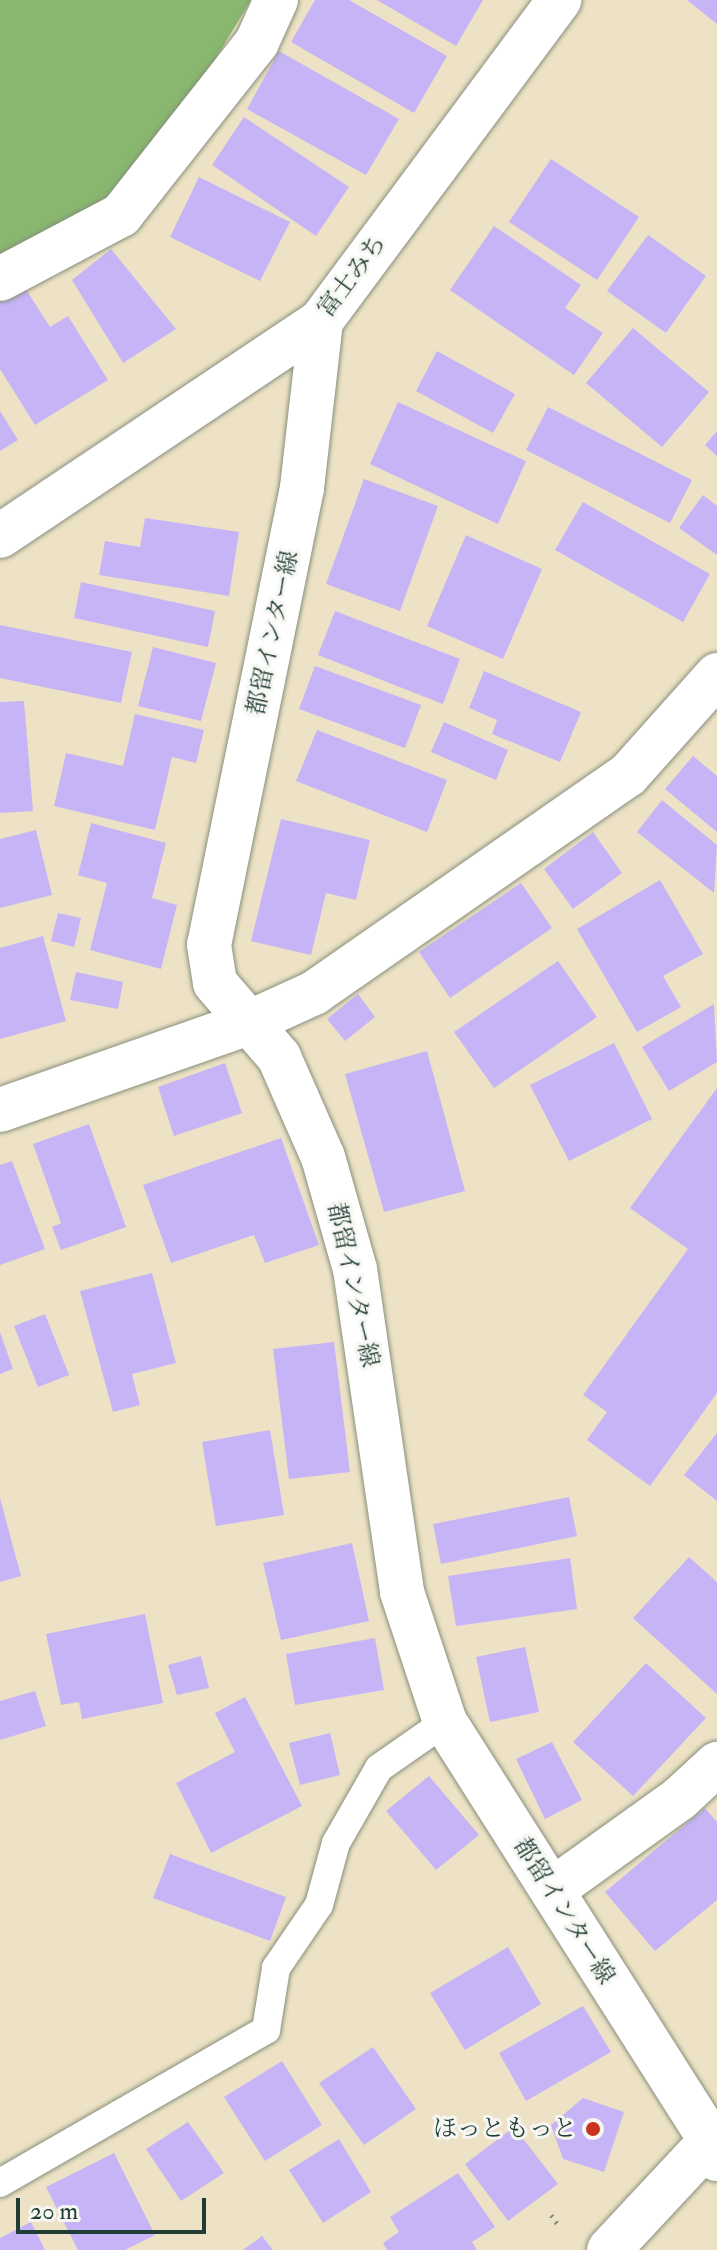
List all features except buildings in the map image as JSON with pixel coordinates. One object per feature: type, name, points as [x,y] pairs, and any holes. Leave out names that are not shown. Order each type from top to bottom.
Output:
[{"type":"main road","points":[[0,279],[121,215],[257,42],[276,0]]},
{"type":"main road","name":"富士みち","points":[[0,536],[321,321],[559,0]]},
{"type":"main road","name":"都留インター線","points":[[321,321],[302,488],[209,945],[215,983],[246,1024],[279,1057],[294,1086],[331,1185],[355,1269],[402,1592],[445,1722],[715,2145]]},
{"type":"main road","points":[[0,1110],[246,1024],[314,993],[628,775],[717,675]]},
{"type":"main road","points":[[552,1890],[679,1799],[717,1764]]},
{"type":"main road","points":[[609,2250],[715,2145]]},
{"type":"lane","points":[[0,2183],[266,2030],[276,1968],[319,1905],[336,1843],[379,1768],[445,1722]]},
{"type":"green space","points":[[0,0],[251,0],[121,215],[0,271]]},
{"type":"place","name":"ほっともっと","points":[[593,2129]]}]
